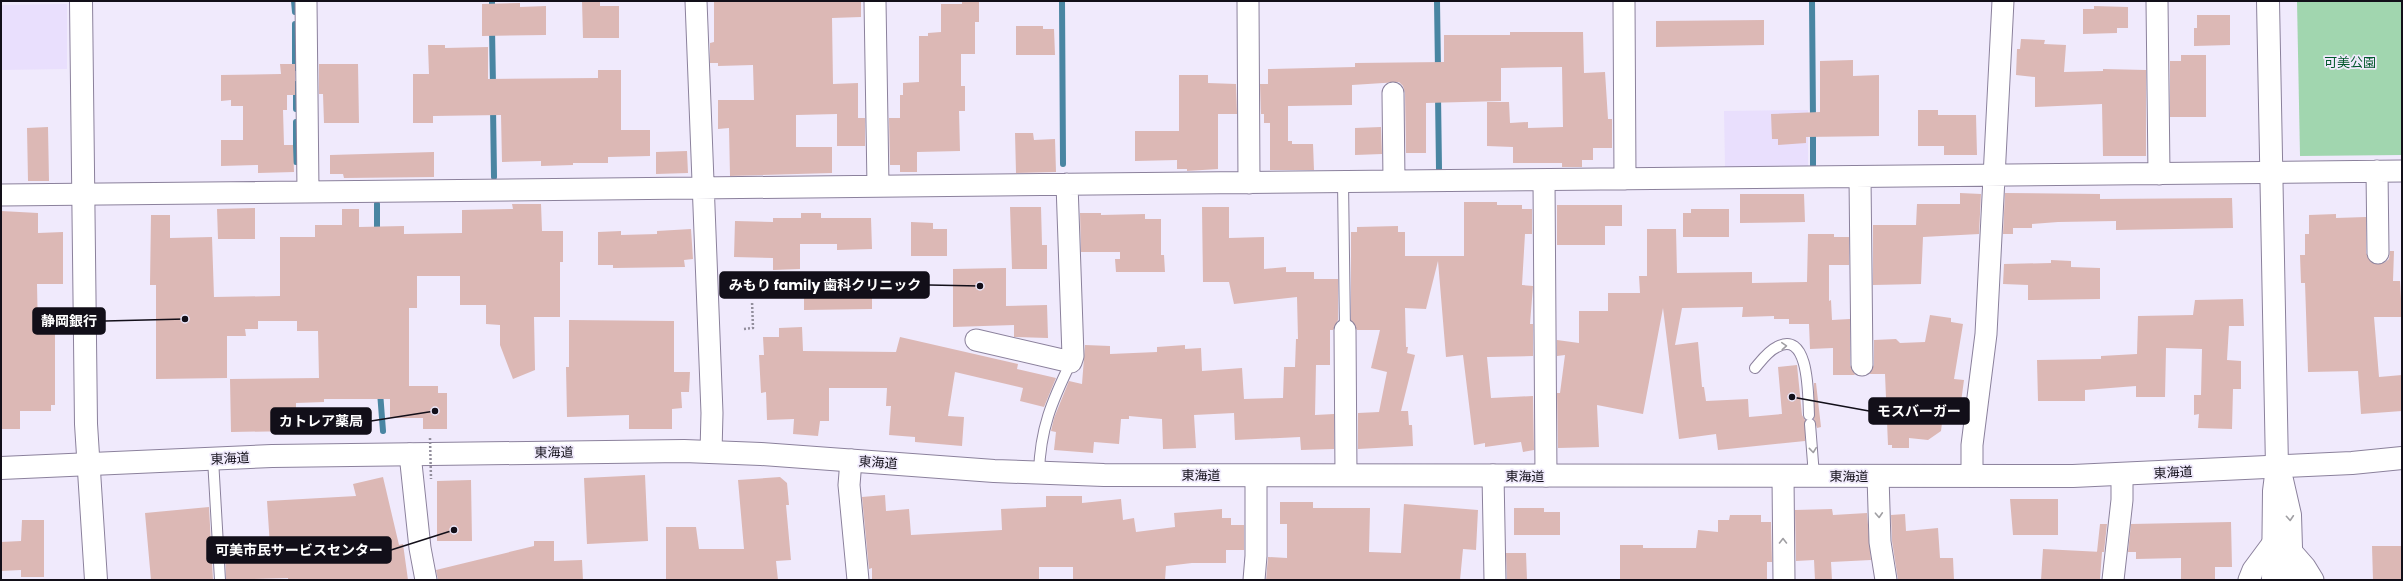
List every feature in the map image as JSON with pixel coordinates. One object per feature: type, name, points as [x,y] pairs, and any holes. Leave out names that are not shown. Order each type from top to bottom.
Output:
[{"type":"main road","points":[[81,1],[88,464],[96,580]]},
{"type":"main road","points":[[2268,1],[2277,467],[2274,491],[2282,547],[2292,580]]},
{"type":"main road","name":"東海道","points":[[1,468],[214,459],[410,454],[711,452],[1039,473],[1256,476],[1972,476],[2122,475],[2277,467],[2402,458]]},
{"type":"main road","points":[[2273,580],[2282,547]]},
{"type":"street","points":[[306,1],[308,192]]},
{"type":"street","points":[[696,1],[702,188],[712,413],[711,452]]},
{"type":"street","points":[[875,1],[878,186]]},
{"type":"street","points":[[1248,1],[1249,183]]},
{"type":"street","points":[[1624,1],[1625,179]]},
{"type":"street","points":[[1972,476],[1972,445],[1986,334],[1992,176],[2003,1]]},
{"type":"street","points":[[2157,1],[2159,174]]},
{"type":"street","points":[[1393,93],[1394,181]]},
{"type":"street","points":[[2377,171],[2378,253]]},
{"type":"street","points":[[1,195],[2402,171]]},
{"type":"street","points":[[1860,177],[1862,365]]},
{"type":"street","points":[[1544,180],[1546,476]]},
{"type":"street","points":[[976,340],[1071,362],[1073,356],[1067,184]]},
{"type":"street","points":[[1345,330],[1346,476]]},
{"type":"street","points":[[410,454],[418,534],[426,580]]},
{"type":"street","points":[[850,460],[849,485],[858,580]]},
{"type":"street","points":[[1493,475],[1495,580]]},
{"type":"street","points":[[2113,580],[2122,500],[2122,475]]},
{"type":"street","points":[[1254,580],[1256,556],[1256,476]]},
{"type":"street","points":[[1784,476],[1784,580]]},
{"type":"street","points":[[1878,476],[1880,542],[1886,580]]},
{"type":"street","points":[[2249,580],[2253,570],[2282,547],[2305,567],[2313,580]]},
{"type":"lane","points":[[1344,182],[1345,330]]},
{"type":"lane","points":[[1755,368],[1777,346],[1790,345],[1796,348],[1804,359],[1814,476]]},
{"type":"lane","points":[[1039,473],[1039,448],[1050,407],[1071,362]]},
{"type":"lane","points":[[214,459],[220,580]]},
{"type":"path","points":[[744,329],[753,328],[752,301]]},
{"type":"path","points":[[430,438],[431,478]]},
{"type":"shaded area","points":[[67,4],[67,69],[1,70],[1,5]]},
{"type":"shaded area","points":[[1808,110],[1808,166],[1725,167],[1724,111]]},
{"type":"green space","name":"可美公園","points":[[2297,1],[2402,1],[2402,155],[2300,156]]},
{"type":"building","points":[[582,1],[600,1],[600,6],[619,6],[619,38],[583,38]]},
{"type":"building","points":[[714,1],[861,1],[861,17],[832,18],[833,84],[858,83],[858,118],[865,118],[865,146],[837,146],[837,114],[796,115],[796,147],[832,147],[832,173],[730,176],[729,128],[718,129],[718,100],[754,100],[753,65],[718,66],[718,63],[710,63],[710,43],[714,42]]},
{"type":"building","points":[[962,1],[979,1],[979,22],[975,22],[975,54],[961,54],[961,86],[965,86],[965,111],[959,111],[960,151],[917,152],[917,172],[900,172],[900,165],[890,165],[889,118],[900,118],[900,95],[903,95],[903,83],[919,82],[919,36],[928,36],[928,33],[941,32],[941,4],[962,4]]},
{"type":"building","points":[[520,3],[520,7],[546,6],[546,35],[482,36],[482,4]]},
{"type":"building","points":[[2094,6],[2128,7],[2128,28],[2117,28],[2117,33],[2083,34],[2083,9],[2094,9]]},
{"type":"building","points":[[2197,15],[2230,15],[2230,45],[2194,46],[2194,28],[2197,28]]},
{"type":"building","points":[[1764,20],[1764,45],[1656,47],[1656,21]]},
{"type":"building","points":[[1016,26],[1043,26],[1043,29],[1054,29],[1055,55],[1016,55]]},
{"type":"building","points":[[1510,32],[1583,32],[1584,73],[1605,72],[1608,119],[1612,119],[1612,148],[1593,148],[1593,160],[1582,160],[1582,167],[1562,167],[1562,163],[1513,163],[1513,147],[1487,146],[1487,102],[1509,102],[1510,123],[1528,122],[1528,128],[1563,127],[1562,67],[1501,68],[1501,101],[1426,103],[1426,153],[1406,153],[1405,93],[1403,86],[1399,82],[1352,85],[1352,105],[1288,106],[1288,141],[1292,141],[1292,144],[1313,144],[1314,170],[1270,170],[1270,123],[1264,123],[1264,114],[1261,114],[1260,84],[1268,84],[1268,69],[1355,67],[1355,63],[1444,62],[1444,35],[1510,35]]},
{"type":"building","points":[[2021,39],[2045,40],[2044,44],[2066,45],[2064,72],[2103,71],[2103,69],[2146,70],[2146,156],[2103,156],[2102,104],[2035,107],[2035,77],[2016,75],[2017,49],[2020,49]]},
{"type":"building","points":[[428,45],[445,45],[445,48],[488,47],[488,79],[598,78],[598,70],[621,70],[621,130],[650,130],[650,156],[608,157],[608,163],[573,163],[573,165],[541,166],[541,161],[502,162],[501,115],[433,116],[433,123],[413,123],[413,74],[429,74]]},
{"type":"building","points":[[2181,55],[2206,55],[2206,117],[2170,117],[2170,61],[2181,61]]},
{"type":"building","points":[[1853,60],[1853,76],[1879,75],[1879,136],[1806,137],[1806,143],[1778,145],[1778,139],[1772,139],[1771,114],[1820,112],[1820,61]]},
{"type":"building","points":[[280,64],[295,64],[295,95],[287,95],[287,110],[283,110],[284,145],[293,145],[294,172],[258,173],[258,165],[221,166],[221,140],[243,140],[243,106],[231,106],[231,100],[221,101],[221,75],[281,74]]},
{"type":"building","points":[[319,64],[358,64],[359,123],[324,123],[323,94],[319,94]]},
{"type":"building","points":[[1179,75],[1208,75],[1208,83],[1236,84],[1237,114],[1218,114],[1218,169],[1187,171],[1187,169],[1177,169],[1177,160],[1135,161],[1135,131],[1179,131]]},
{"type":"building","points":[[1918,110],[1938,110],[1938,115],[1976,115],[1977,155],[1944,155],[1944,146],[1918,146]]},
{"type":"building","points":[[48,127],[49,181],[28,181],[27,128]]},
{"type":"building","points":[[1381,127],[1382,154],[1355,155],[1355,128]]},
{"type":"building","points":[[1015,133],[1033,133],[1034,140],[1055,139],[1056,172],[1016,173]]},
{"type":"building","points":[[687,151],[688,173],[656,174],[656,152]]},
{"type":"building","points":[[434,152],[434,177],[344,178],[343,174],[330,174],[330,155]]},
{"type":"building","points":[[1960,193],[1981,194],[1979,234],[1923,237],[1921,284],[1873,285],[1873,225],[1916,225],[1917,204],[1960,204]]},
{"type":"building","points":[[2005,193],[2100,194],[2100,199],[2232,198],[2233,228],[2116,230],[2116,221],[2058,222],[2032,224],[2032,228],[2013,228],[2013,234],[2003,234]]},
{"type":"building","points":[[1740,194],[1804,194],[1805,222],[1740,223]]},
{"type":"building","points":[[1464,202],[1497,202],[1497,205],[1522,205],[1522,209],[1532,209],[1532,234],[1525,234],[1522,285],[1533,286],[1530,324],[1533,324],[1533,356],[1487,357],[1491,398],[1533,396],[1534,450],[1523,452],[1521,442],[1485,447],[1485,443],[1474,445],[1463,355],[1446,357],[1438,261],[1426,309],[1405,308],[1406,347],[1408,347],[1407,353],[1415,355],[1401,411],[1408,411],[1409,425],[1412,425],[1413,446],[1358,449],[1358,413],[1379,412],[1387,372],[1371,368],[1380,330],[1357,330],[1351,320],[1351,232],[1357,232],[1357,227],[1398,226],[1398,232],[1405,232],[1405,256],[1464,256]]},
{"type":"building","points":[[512,204],[541,204],[542,231],[563,231],[563,262],[560,262],[560,317],[534,317],[535,370],[513,379],[500,345],[500,325],[486,324],[486,305],[460,305],[460,276],[417,276],[417,308],[409,308],[409,386],[438,386],[438,393],[447,393],[447,429],[423,429],[423,418],[390,418],[390,399],[324,399],[324,402],[296,403],[296,431],[231,432],[230,379],[319,378],[318,331],[297,331],[297,321],[258,321],[258,329],[245,329],[246,336],[227,336],[227,378],[156,379],[156,285],[150,285],[151,215],[170,215],[170,238],[212,237],[214,297],[280,296],[280,237],[315,237],[315,225],[342,225],[342,209],[359,209],[359,227],[404,226],[404,234],[462,233],[462,210],[513,209]]},
{"type":"building","points":[[1557,205],[1622,205],[1622,226],[1605,226],[1605,245],[1557,245]]},
{"type":"building","points":[[1010,207],[1041,207],[1042,245],[1047,245],[1047,269],[1012,269]]},
{"type":"building","points":[[1202,207],[1229,207],[1229,238],[1264,237],[1264,269],[1286,267],[1286,272],[1314,272],[1314,279],[1338,279],[1338,320],[1333,330],[1330,330],[1330,365],[1316,365],[1315,415],[1334,414],[1334,449],[1301,450],[1300,437],[1235,440],[1234,413],[1194,415],[1196,448],[1163,449],[1162,419],[1129,416],[1129,419],[1121,419],[1119,444],[1094,442],[1093,453],[1054,450],[1056,432],[1051,431],[1054,418],[1069,381],[1082,384],[1085,345],[1110,346],[1110,354],[1157,352],[1157,347],[1185,345],[1185,349],[1201,348],[1202,371],[1242,368],[1244,399],[1283,398],[1284,367],[1295,367],[1296,339],[1298,339],[1297,297],[1234,304],[1229,282],[1203,282]]},
{"type":"building","points":[[255,208],[255,239],[218,239],[217,209]]},
{"type":"building","points":[[1691,209],[1729,209],[1729,237],[1683,237],[1683,213],[1691,213]]},
{"type":"building","points":[[1,211],[38,213],[38,233],[63,232],[63,284],[37,284],[38,333],[55,333],[55,405],[51,405],[51,411],[20,411],[20,429],[1,429]]},
{"type":"building","points":[[801,213],[821,213],[821,218],[871,218],[872,249],[837,250],[837,244],[800,244],[800,269],[773,270],[773,258],[734,257],[735,221],[773,222],[773,218],[801,218]]},
{"type":"building","points":[[1080,213],[1101,213],[1101,215],[1145,214],[1145,219],[1161,219],[1161,255],[1164,255],[1165,272],[1116,272],[1115,259],[1120,259],[1120,252],[1081,252]]},
{"type":"building","points":[[2336,214],[2336,218],[2366,217],[2366,253],[2372,263],[2384,263],[2389,259],[2390,251],[2394,251],[2393,281],[2400,281],[2402,317],[2374,317],[2379,377],[2402,375],[2402,411],[2361,414],[2358,371],[2308,372],[2305,283],[2301,283],[2300,255],[2305,255],[2305,234],[2309,234],[2309,215]]},
{"type":"building","points":[[911,222],[933,223],[933,229],[947,229],[947,256],[911,256]]},
{"type":"building","points":[[691,229],[693,259],[684,260],[685,267],[613,268],[613,265],[598,265],[598,232],[621,231],[621,235],[657,234],[657,231]]},
{"type":"building","points":[[1647,229],[1676,229],[1677,273],[1752,272],[1752,283],[1807,282],[1808,234],[1834,234],[1834,237],[1849,237],[1849,265],[1829,265],[1829,301],[1831,300],[1832,320],[1850,319],[1850,365],[1855,375],[1833,375],[1833,348],[1810,349],[1809,324],[1789,324],[1789,319],[1774,319],[1774,316],[1742,317],[1743,307],[1682,308],[1675,345],[1698,342],[1702,387],[1704,387],[1706,401],[1748,399],[1749,417],[1782,414],[1778,367],[1797,365],[1802,415],[1805,420],[1805,441],[1718,450],[1716,434],[1679,439],[1663,308],[1643,414],[1597,405],[1599,447],[1558,448],[1557,393],[1560,393],[1565,355],[1557,356],[1557,340],[1579,343],[1579,311],[1608,311],[1608,293],[1640,293],[1639,276],[1647,276]]},
{"type":"building","points":[[2051,260],[2071,261],[2071,267],[2100,268],[2100,299],[2028,300],[2028,285],[2003,284],[2004,264],[2051,263]]},
{"type":"building","points":[[1006,268],[1006,306],[1047,305],[1048,338],[1014,337],[1014,325],[953,327],[953,269]]},
{"type":"building","points":[[872,283],[872,309],[804,310],[804,284]]},
{"type":"building","points":[[2243,299],[2244,326],[2229,326],[2227,360],[2241,361],[2241,389],[2233,389],[2232,429],[2198,428],[2199,414],[2194,415],[2194,395],[2201,395],[2202,349],[2166,348],[2165,397],[2136,397],[2136,386],[2085,390],[2085,401],[2038,401],[2037,360],[2101,359],[2101,356],[2137,354],[2138,316],[2193,315],[2195,300]]},
{"type":"building","points":[[1930,315],[1951,318],[1951,322],[1963,324],[1954,379],[1964,380],[1959,417],[1943,415],[1941,431],[1928,440],[1909,438],[1909,448],[1892,448],[1892,445],[1888,445],[1885,374],[1869,374],[1874,365],[1874,340],[1896,339],[1900,343],[1925,342]]},
{"type":"building","points":[[569,320],[674,321],[674,372],[690,372],[689,392],[681,392],[682,408],[672,409],[672,429],[629,429],[629,415],[567,417],[566,367],[569,367]]},
{"type":"building","points":[[802,327],[803,351],[896,352],[900,337],[1018,364],[1017,369],[1056,378],[1044,407],[1020,401],[1023,388],[955,372],[948,416],[964,417],[962,446],[915,442],[915,437],[889,435],[891,406],[886,406],[887,388],[829,388],[829,421],[820,421],[818,436],[793,434],[794,419],[767,420],[766,392],[761,393],[759,355],[764,355],[763,337],[779,337],[779,328]]},
{"type":"building","points":[[1814,383],[1816,383],[1821,427],[1817,428],[1814,419]]},
{"type":"building","points":[[645,475],[648,541],[587,544],[584,478]]},
{"type":"building","points":[[383,477],[399,545],[403,544],[408,580],[288,580],[288,578],[226,580],[225,547],[270,546],[267,501],[356,496],[353,484]]},
{"type":"building","points":[[780,477],[787,483],[789,505],[786,505],[791,560],[776,561],[778,580],[666,580],[666,527],[696,527],[699,549],[744,549],[738,480]]},
{"type":"building","points":[[471,480],[472,541],[437,541],[437,481]]},
{"type":"building","points":[[885,495],[886,511],[909,509],[911,535],[1002,530],[1001,509],[1046,507],[1046,496],[1082,496],[1082,503],[1121,499],[1123,520],[1134,518],[1136,532],[1175,527],[1174,513],[1222,509],[1222,518],[1231,518],[1231,525],[1244,525],[1244,550],[1226,550],[1226,563],[1192,563],[1166,566],[1165,580],[1073,580],[1073,567],[1039,567],[1039,580],[872,580],[872,568],[869,569],[862,497]]},
{"type":"building","points":[[2010,499],[2058,499],[2058,535],[2013,535]]},
{"type":"building","points":[[1280,502],[1313,502],[1313,508],[1370,508],[1369,552],[1401,553],[1404,504],[1478,510],[1476,550],[1463,549],[1460,580],[1266,580],[1268,557],[1287,558],[1287,524],[1280,524]]},
{"type":"building","points":[[209,507],[213,580],[151,580],[145,513]]},
{"type":"building","points":[[1514,508],[1544,508],[1544,512],[1560,512],[1560,535],[1514,535]]},
{"type":"building","points":[[1832,509],[1833,515],[1867,513],[1871,560],[1831,562],[1832,580],[1815,580],[1814,560],[1796,561],[1795,510]]},
{"type":"building","points":[[1905,514],[1906,531],[1938,528],[1940,558],[1953,558],[1954,580],[1898,580],[1892,541],[1891,515]]},
{"type":"building","points":[[1730,515],[1761,515],[1761,522],[1771,522],[1772,562],[1767,562],[1767,580],[1620,580],[1620,545],[1643,545],[1643,548],[1696,548],[1698,530],[1718,532],[1718,520],[1729,520]]},
{"type":"building","points":[[22,520],[44,520],[44,577],[21,577],[21,570],[1,571],[1,542],[21,541]]},
{"type":"building","points":[[2231,522],[2232,567],[2215,567],[2215,580],[2181,580],[2181,558],[2136,559],[2136,552],[2128,552],[2131,524]]},
{"type":"building","points":[[2100,524],[2107,524],[2104,552],[2097,552]]},
{"type":"building","points":[[534,541],[554,541],[554,561],[582,560],[583,580],[438,580],[436,570],[534,546]]},
{"type":"building","points":[[2372,546],[2402,546],[2402,580],[2373,580]]},
{"type":"building","points":[[2043,549],[2102,552],[2100,580],[2041,580]]},
{"type":"building","points":[[1506,553],[1526,553],[1527,580],[1507,580]]},
{"type":"waterway","points":[[294,1],[295,12]]},
{"type":"waterway","points":[[492,1],[492,12]]},
{"type":"waterway","points":[[1062,1],[1063,164]]},
{"type":"waterway","points":[[1437,1],[1438,70]]},
{"type":"waterway","points":[[1812,1],[1813,120]]},
{"type":"waterway","points":[[295,24],[295,68]]},
{"type":"waterway","points":[[492,29],[493,86]]},
{"type":"waterway","points":[[296,84],[296,109]]},
{"type":"waterway","points":[[1438,95],[1439,169]]},
{"type":"waterway","points":[[493,107],[494,177]]},
{"type":"waterway","points":[[296,122],[296,162]]},
{"type":"waterway","points":[[1813,129],[1813,165]]},
{"type":"waterway","points":[[377,204],[377,233]]},
{"type":"waterway","points":[[380,392],[383,431]]},
{"type":"place","name":"みもり family 歯科クリニック","points":[[980,286]]},
{"type":"place","name":"静岡銀行","points":[[185,319]]},
{"type":"place","name":"モスバーガー","points":[[1792,397]]},
{"type":"place","name":"カトレア薬局","points":[[435,411]]},
{"type":"place","name":"可美市民サービスセンター","points":[[454,530]]}]
